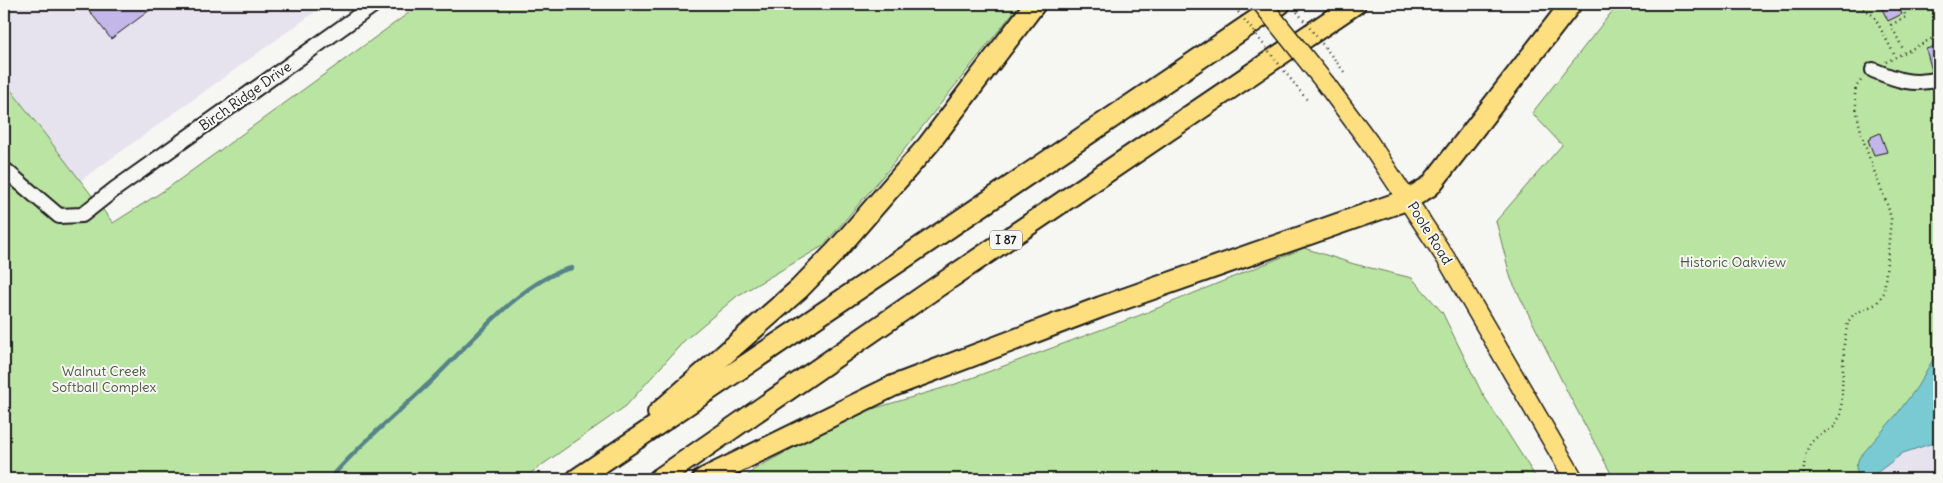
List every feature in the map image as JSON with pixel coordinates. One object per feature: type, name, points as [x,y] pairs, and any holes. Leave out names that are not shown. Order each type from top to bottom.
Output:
[{"type":"highway","points":[[605,460],[799,288],[835,252],[928,145],[1036,4]]},
{"type":"highway","points":[[577,479],[1280,4]]},
{"type":"highway","name":"I 87","points":[[659,479],[928,293],[1355,4]]},
{"type":"highway","points":[[703,479],[893,386],[1100,307],[1409,199],[1430,186],[1571,4]]},
{"type":"main road","name":"Poole Road","points":[[1262,4],[1326,84],[1409,199],[1447,260],[1574,479]]},
{"type":"street","name":"Birch Ridge Drive","points":[[4,169],[59,216],[82,214],[114,189],[374,4]]},
{"type":"street","points":[[1873,70],[1906,82],[1928,82],[1939,79]]},
{"type":"path","points":[[1232,4],[1307,100]]},
{"type":"path","points":[[1291,4],[1345,73]]},
{"type":"path","points":[[1854,4],[1869,12],[1875,18],[1896,56]]},
{"type":"path","points":[[1901,4],[1906,17],[1891,26],[1904,51]]},
{"type":"path","points":[[1803,479],[1805,455],[1810,443],[1814,438],[1834,427],[1841,414],[1844,343],[1848,322],[1854,314],[1876,304],[1886,287],[1891,220],[1889,210],[1865,150],[1860,131],[1856,87],[1873,70],[1904,51],[1939,35]]},
{"type":"shaded area","points":[[4,4],[326,4],[80,181],[4,81]]},
{"type":"shaded area","points":[[1939,386],[1939,479],[1854,479]]},
{"type":"green space","name":"Walnut Creek Softball Complex","points":[[421,4],[1020,4],[888,170],[823,246],[737,296],[685,340],[626,406],[522,479],[4,479],[4,81],[113,223],[168,188]]},
{"type":"green space","name":"Historic Oakview","points":[[1618,4],[1939,4],[1939,386],[1855,479],[1614,479],[1571,399],[1511,279],[1496,221],[1562,145],[1532,113]]},
{"type":"green space","points":[[1304,248],[1354,264],[1412,278],[1442,312],[1482,393],[1537,479],[745,479],[753,470],[839,423],[869,410],[953,385],[1143,314]]},
{"type":"water","points":[[1939,349],[1939,441],[1903,453],[1870,478],[1858,479],[1856,467],[1859,458],[1897,414],[1917,387]]},
{"type":"building","points":[[84,4],[158,4],[111,39]]},
{"type":"building","points":[[1885,4],[1897,4],[1902,14],[1888,21],[1882,9]]},
{"type":"building","points":[[1939,45],[1939,70],[1932,71],[1926,49]]},
{"type":"building","points":[[1880,133],[1887,152],[1874,155],[1868,140]]},
{"type":"waterway","points":[[330,479],[364,443],[426,386],[494,318],[533,286],[553,275],[572,268]]}]
